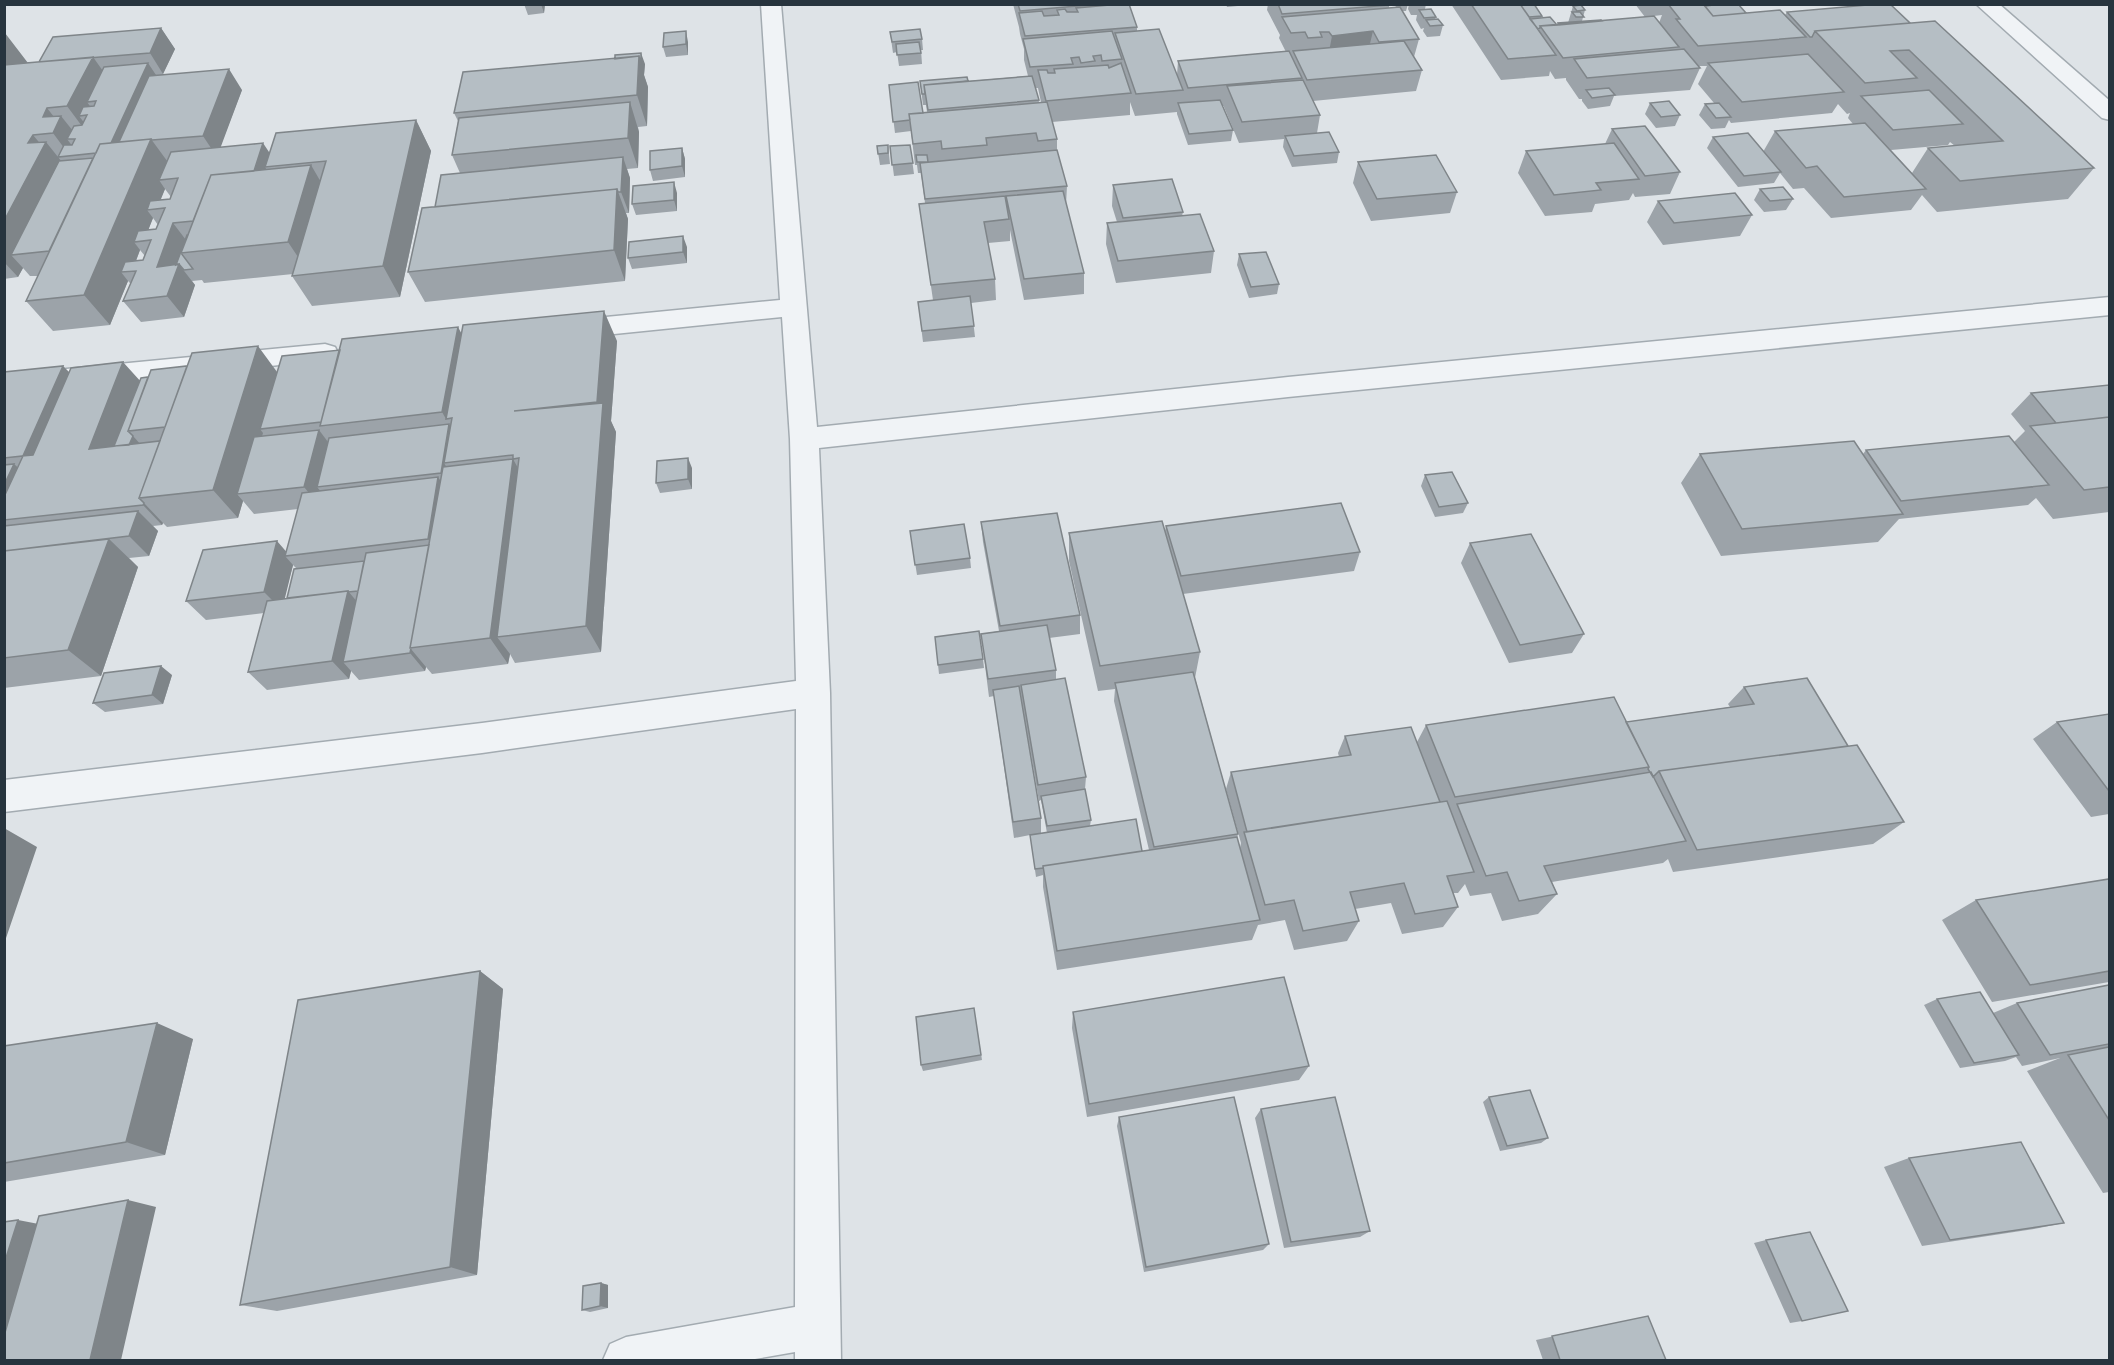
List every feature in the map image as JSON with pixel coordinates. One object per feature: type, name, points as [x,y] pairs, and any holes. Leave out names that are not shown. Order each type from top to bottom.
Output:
[{"type":"street","points":[[626,1360],[817,1343],[813,693],[804,439],[771,4]]},
{"type":"street","points":[[1986,4],[2109,113]]},
{"type":"street","points":[[804,439],[1288,387],[2109,306]]},
{"type":"street","points":[[536,333],[795,307]]},
{"type":"street","points":[[4,385],[347,351]]},
{"type":"street","points":[[4,796],[471,740],[813,693]]},
{"type":"building","points":[[1018,4],[1100,4],[1020,11]]},
{"type":"building","points":[[1129,4],[1137,27],[1025,36],[1019,13],[1042,11],[1044,16],[1059,15],[1057,10],[1078,12],[1076,8]]},
{"type":"building","points":[[1278,4],[1389,4],[1390,5],[1282,14]]},
{"type":"building","points":[[1471,4],[1520,4],[1556,55],[1508,59]]},
{"type":"building","points":[[1520,4],[1534,4],[1542,16],[1529,17]]},
{"type":"building","points":[[1668,4],[1703,4],[1713,16],[1780,10],[1806,37],[1698,46],[1676,19],[1680,19]]},
{"type":"building","points":[[1738,4],[1746,13],[1713,16],[1705,6]]},
{"type":"building","points":[[1890,4],[1910,23],[1815,31],[1810,37],[1787,12]]},
{"type":"building","points":[[1581,5],[1585,10],[1577,11],[1573,6]]},
{"type":"building","points":[[1400,7],[1419,39],[1379,42],[1373,31],[1332,36],[1329,32],[1320,32],[1322,37],[1308,38],[1305,32],[1291,33],[1282,17]]},
{"type":"building","points":[[1431,9],[1436,17],[1424,18],[1419,10]]},
{"type":"building","points":[[1572,12],[1580,12],[1584,17],[1576,17]]},
{"type":"building","points":[[1654,16],[1679,47],[1563,58],[1540,26]]},
{"type":"building","points":[[1550,17],[1557,25],[1540,26],[1538,29],[1530,19]]},
{"type":"building","points":[[1438,19],[1443,25],[1430,26],[1426,20]]},
{"type":"building","points":[[1601,20],[1559,25],[1558,23]]},
{"type":"building","points":[[1935,21],[2094,168],[1960,181],[1928,148],[2003,141],[1909,50],[1890,51],[1917,78],[1865,83],[1815,31]]},
{"type":"building","points":[[161,28],[150,53],[39,62],[53,37]]},
{"type":"building","points":[[920,29],[922,39],[892,42],[890,32]]},
{"type":"building","points":[[1159,29],[1183,90],[1136,94],[1115,33]]},
{"type":"building","points":[[686,31],[686,44],[663,47],[664,33]]},
{"type":"building","points":[[1112,31],[1122,59],[1102,61],[1101,55],[1093,56],[1095,61],[1081,63],[1079,57],[1071,58],[1073,64],[1030,67],[1023,39]]},
{"type":"building","points":[[1404,41],[1422,70],[1307,80],[1293,51]]},
{"type":"building","points":[[919,42],[921,53],[897,55],[896,44]]},
{"type":"building","points":[[1684,49],[1700,68],[1587,78],[1574,59]]},
{"type":"building","points":[[1289,51],[1302,78],[1188,88],[1178,61]]},
{"type":"building","points":[[641,53],[641,64],[639,56],[615,59],[615,55]]},
{"type":"building","points":[[1808,54],[1844,92],[1742,102],[1708,63]]},
{"type":"building","points":[[639,56],[637,95],[454,113],[463,72]]},
{"type":"building","points":[[93,57],[67,106],[47,108],[43,117],[61,116],[53,133],[33,135],[28,143],[46,142],[4,221],[4,65]]},
{"type":"building","points":[[148,63],[111,143],[100,144],[96,153],[58,157],[64,145],[72,145],[75,139],[67,139],[74,126],[82,125],[87,115],[79,116],[83,107],[94,106],[96,101],[87,102],[104,67]]},
{"type":"building","points":[[1121,63],[1131,93],[1046,101],[1038,70],[1055,73],[1054,69],[1108,65],[1109,68]]},
{"type":"building","points":[[229,69],[203,136],[119,142],[149,76]]},
{"type":"building","points":[[1032,76],[1039,100],[928,110],[924,85]]},
{"type":"building","points":[[967,77],[968,81],[924,85],[925,94],[922,94],[920,81]]},
{"type":"building","points":[[1303,80],[1320,115],[1242,122],[1227,86]]},
{"type":"building","points":[[918,82],[923,113],[909,114],[910,120],[893,122],[889,85]]},
{"type":"building","points":[[1609,88],[1615,95],[1592,98],[1586,90]]},
{"type":"building","points":[[1929,90],[1963,124],[1893,130],[1861,96]]},
{"type":"building","points":[[1220,100],[1233,130],[1189,134],[1178,103]]},
{"type":"building","points":[[1669,101],[1680,115],[1661,117],[1650,103]]},
{"type":"building","points":[[630,102],[628,138],[452,155],[459,118]]},
{"type":"building","points":[[1047,102],[1057,139],[1038,141],[1036,133],[986,138],[987,145],[942,149],[941,141],[913,144],[909,114]]},
{"type":"building","points":[[1719,103],[1731,117],[1716,118],[1705,104]]},
{"type":"building","points":[[416,120],[383,266],[292,276],[326,161],[265,167],[276,133]]},
{"type":"building","points":[[1865,123],[1926,189],[1844,197],[1817,166],[1806,168],[1775,131]]},
{"type":"building","points":[[1645,126],[1680,172],[1645,176],[1612,129]]},
{"type":"building","points":[[1329,132],[1339,152],[1294,156],[1285,136]]},
{"type":"building","points":[[1748,133],[1781,172],[1744,176],[1713,137]]},
{"type":"building","points":[[151,139],[84,295],[26,301],[100,144]]},
{"type":"building","points":[[263,143],[254,171],[211,175],[193,221],[173,223],[157,267],[179,264],[167,296],[123,301],[136,271],[121,272],[125,262],[143,260],[151,240],[134,242],[138,231],[156,229],[165,208],[147,210],[150,201],[170,199],[178,178],[159,180],[171,152]]},
{"type":"building","points":[[1614,143],[1639,179],[1596,183],[1601,190],[1554,195],[1526,151]]},
{"type":"building","points":[[888,145],[888,153],[878,154],[877,146]]},
{"type":"building","points":[[910,145],[913,163],[892,165],[890,146]]},
{"type":"building","points":[[682,148],[682,166],[650,170],[650,151]]},
{"type":"building","points":[[1057,150],[1067,186],[925,199],[920,163]]},
{"type":"building","points":[[916,155],[927,155],[928,162],[917,162]]},
{"type":"building","points":[[1436,155],[1457,192],[1377,199],[1358,162]]},
{"type":"building","points":[[623,157],[621,192],[617,189],[435,207],[441,175]]},
{"type":"building","points":[[93,158],[49,251],[11,255],[59,161]]},
{"type":"building","points":[[311,165],[288,242],[181,253],[211,175]]},
{"type":"building","points":[[1172,179],[1183,212],[1123,218],[1113,185]]},
{"type":"building","points":[[674,182],[674,200],[632,204],[633,186]]},
{"type":"building","points":[[1783,187],[1793,199],[1770,201],[1760,189]]},
{"type":"building","points":[[617,189],[614,250],[408,272],[422,208]]},
{"type":"building","points":[[1063,191],[1084,273],[1024,279],[1006,196]]},
{"type":"building","points":[[1735,193],[1752,215],[1674,223],[1658,201]]},
{"type":"building","points":[[1005,196],[1009,219],[984,222],[995,279],[931,285],[919,204]]},
{"type":"building","points":[[1200,214],[1214,251],[1118,261],[1107,223]]},
{"type":"building","points":[[187,235],[181,253],[193,269],[184,270],[179,264],[176,265]]},
{"type":"building","points":[[683,236],[683,252],[628,258],[629,242]]},
{"type":"building","points":[[1266,252],[1279,284],[1251,287],[1239,254]]},
{"type":"building","points":[[970,296],[974,326],[922,331],[918,302]]},
{"type":"building","points":[[604,311],[597,402],[514,411],[603,403],[586,626],[497,637],[519,458],[513,459],[513,455],[444,463],[452,418],[446,419],[463,325]]},
{"type":"building","points":[[458,327],[442,412],[320,426],[342,339]]},
{"type":"building","points":[[258,346],[213,490],[139,498],[192,353]]},
{"type":"building","points":[[340,350],[321,422],[260,429],[282,356]]},
{"type":"building","points":[[123,362],[89,449],[160,441],[139,498],[144,503],[143,505],[4,520],[4,497],[23,456],[33,455],[71,368]]},
{"type":"building","points":[[63,366],[23,456],[4,458],[4,372]]},
{"type":"building","points":[[187,366],[165,427],[128,431],[151,370]]},
{"type":"building","points":[[148,377],[128,431],[133,436],[129,445],[114,446],[141,378]]},
{"type":"building","points":[[2109,385],[2109,417],[2056,423],[2031,393]]},
{"type":"building","points":[[2109,417],[2109,487],[2084,490],[2030,426]]},
{"type":"building","points":[[449,424],[441,473],[317,487],[329,438]]},
{"type":"building","points":[[319,430],[304,487],[237,494],[254,437]]},
{"type":"building","points":[[2009,436],[2049,485],[1901,501],[1866,450]]},
{"type":"building","points":[[1854,441],[1903,514],[1742,529],[1700,454]]},
{"type":"building","points":[[688,458],[688,479],[656,483],[657,461]]},
{"type":"building","points":[[513,459],[490,638],[410,648],[443,467]]},
{"type":"building","points":[[14,464],[4,485],[4,465]]},
{"type":"building","points":[[1452,472],[1468,503],[1439,507],[1425,475]]},
{"type":"building","points":[[438,477],[428,539],[285,556],[302,493]]},
{"type":"building","points":[[1341,503],[1360,552],[1181,576],[1166,526]]},
{"type":"building","points":[[138,511],[129,536],[4,551],[4,526]]},
{"type":"building","points":[[1057,513],[1080,615],[1000,626],[981,522]]},
{"type":"building","points":[[1162,521],[1200,652],[1100,666],[1069,533]]},
{"type":"building","points":[[964,524],[970,558],[915,565],[910,531]]},
{"type":"building","points":[[1531,534],[1584,634],[1520,645],[1470,543]]},
{"type":"building","points":[[109,539],[68,650],[4,658],[4,551]]},
{"type":"building","points":[[277,541],[264,592],[186,601],[203,550]]},
{"type":"building","points":[[429,545],[410,653],[343,662],[366,553]]},
{"type":"building","points":[[364,561],[358,591],[287,598],[294,569]]},
{"type":"building","points":[[348,591],[332,661],[248,672],[267,601]]},
{"type":"building","points":[[1047,625],[1056,670],[988,679],[981,634]]},
{"type":"building","points":[[979,631],[983,659],[938,665],[935,637]]},
{"type":"building","points":[[161,666],[152,695],[93,703],[104,673]]},
{"type":"building","points":[[1193,672],[1238,834],[1154,847],[1115,683]]},
{"type":"building","points":[[1065,678],[1086,777],[1038,785],[1021,685]]},
{"type":"building","points":[[1807,678],[1848,746],[1659,771],[1653,777],[1626,722],[1754,704],[1744,687]]},
{"type":"building","points":[[1019,686],[1041,818],[1013,822],[993,690]]},
{"type":"building","points":[[1614,697],[1649,767],[1455,797],[1426,725]]},
{"type":"building","points":[[2109,714],[2109,791],[2057,722]]},
{"type":"building","points":[[1411,727],[1440,802],[1247,832],[1231,772],[1351,755],[1345,736]]},
{"type":"building","points":[[1857,745],[1904,822],[1697,850],[1659,771]]},
{"type":"building","points":[[1651,772],[1686,841],[1544,866],[1557,894],[1519,901],[1507,872],[1486,876],[1457,804]]},
{"type":"building","points":[[1085,789],[1091,820],[1047,826],[1041,796]]},
{"type":"building","points":[[1447,801],[1474,872],[1447,876],[1458,907],[1415,914],[1404,883],[1350,892],[1359,921],[1303,931],[1294,900],[1265,905],[1244,832]]},
{"type":"building","points":[[1136,819],[1142,851],[1035,869],[1030,835]]},
{"type":"building","points":[[1237,837],[1260,920],[1057,951],[1043,866]]},
{"type":"building","points":[[2109,879],[2109,971],[2030,985],[1976,900]]},
{"type":"building","points":[[480,971],[450,1267],[240,1305],[298,1000]]},
{"type":"building","points":[[1284,977],[1309,1066],[1089,1104],[1073,1012]]},
{"type":"building","points":[[2109,985],[2109,1044],[2050,1055],[2017,1003]]},
{"type":"building","points":[[1980,992],[2019,1055],[1974,1063],[1937,999]]},
{"type":"building","points":[[974,1008],[981,1055],[921,1065],[916,1017]]},
{"type":"building","points":[[157,1023],[126,1142],[4,1163],[4,1046]]},
{"type":"building","points":[[2109,1047],[2109,1120],[2068,1055]]},
{"type":"building","points":[[1530,1090],[1548,1138],[1507,1146],[1489,1097]]},
{"type":"building","points":[[1234,1097],[1269,1244],[1146,1267],[1119,1117]]},
{"type":"building","points":[[1335,1097],[1370,1231],[1291,1242],[1261,1109]]},
{"type":"building","points":[[2021,1142],[2064,1223],[1950,1240],[1909,1158]]},
{"type":"building","points":[[128,1200],[90,1360],[4,1360],[4,1336],[39,1216]]},
{"type":"building","points":[[18,1220],[4,1264],[4,1222]]},
{"type":"building","points":[[1810,1232],[1848,1311],[1802,1321],[1766,1240]]},
{"type":"building","points":[[601,1283],[600,1306],[582,1310],[583,1286]]},
{"type":"building","points":[[1648,1316],[1666,1360],[1560,1360],[1552,1336]]}]
